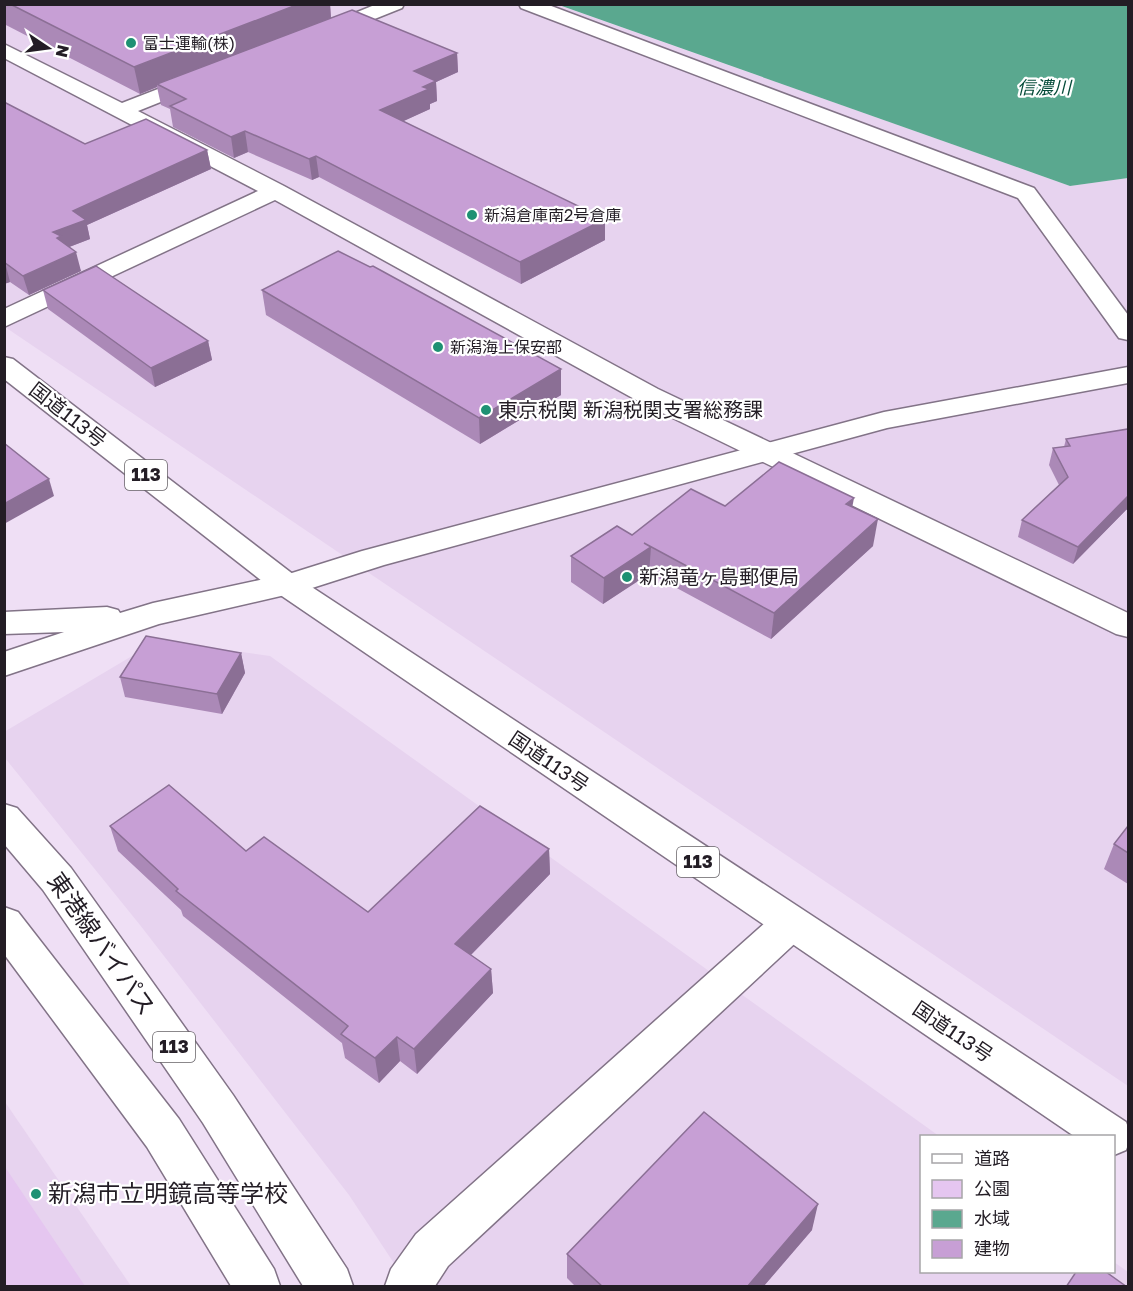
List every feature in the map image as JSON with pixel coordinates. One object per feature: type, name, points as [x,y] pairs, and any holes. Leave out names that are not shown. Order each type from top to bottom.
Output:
[{"type":"main road","points":[[308,38],[395,4]]},
{"type":"main road","points":[[528,4],[1026,193],[1128,332]]},
{"type":"main road","points":[[4,50],[276,191],[648,395],[1128,626]]},
{"type":"main road","points":[[122,110],[220,72]]},
{"type":"main road","points":[[4,320],[276,191]]},
{"type":"main road","name":"国道113号","points":[[4,365],[287,585],[1107,1135]]},
{"type":"main road","points":[[4,664],[153,614],[287,585],[373,558],[884,420],[1128,375]]},
{"type":"main road","points":[[4,623],[29,624],[153,614]]},
{"type":"main road","name":"東港線バイパス","points":[[4,818],[57,879],[218,1109],[330,1287]]},
{"type":"main road","points":[[4,923],[163,1133],[257,1287]]},
{"type":"main road","points":[[408,1287],[432,1250],[790,924]]},
{"type":"main road","name":"国道113号","points":[[1115,1140],[1128,1149]]},
{"type":"shaded area","points":[[4,5],[558,5],[1070,186],[1128,178],[1128,1086],[5,327]]},
{"type":"shaded area","points":[[159,640],[270,656],[938,1135],[920,1135],[920,1273],[1115,1273],[1115,1263],[1128,1272],[1128,1286],[409,1286],[349,1195],[140,925],[5,758],[4,732]]},
{"type":"shaded area","name":"新潟市立明鏡高等学校","points":[[5,1102],[131,1286],[5,1286]]},
{"type":"green space","points":[[5,1167],[85,1286],[5,1286]]},
{"type":"water","name":"信濃川","points":[[559,5],[1128,5],[1128,178],[1070,186]]},
{"type":"building","name":"富士運輸(株)","points":[[10,4],[299,4],[134,67]]},
{"type":"building","points":[[352,10],[457,53],[414,71],[436,81],[423,87],[429,89],[380,110],[605,219],[520,262],[316,156],[309,159],[245,131],[231,137],[170,106],[186,99],[157,84]]},
{"type":"building","points":[[4,102],[85,144],[146,119],[207,150],[73,211],[86,220],[53,232],[61,236],[57,238],[76,252],[23,276],[4,262]]},
{"type":"building","points":[[338,251],[370,267],[373,266],[561,369],[479,418],[262,290]]},
{"type":"building","points":[[96,266],[208,341],[151,368],[43,290]]},
{"type":"building","points":[[1128,429],[1128,496],[1078,547],[1022,520],[1068,477],[1053,448],[1070,446],[1066,439]]},
{"type":"building","points":[[4,443],[49,479],[4,504]]},
{"type":"building","points":[[779,462],[854,498],[846,504],[878,519],[774,613],[644,543],[651,547],[604,578],[571,556],[617,526],[632,535],[691,489],[725,506]]},
{"type":"building","points":[[146,636],[241,653],[217,694],[120,677]]},
{"type":"building","points":[[169,785],[246,851],[264,837],[368,912],[480,806],[549,849],[455,944],[491,969],[414,1049],[397,1037],[375,1058],[341,1034],[348,1026],[176,891],[178,889],[110,826]]},
{"type":"building","points":[[1128,826],[1128,853],[1114,844]]},
{"type":"building","points":[[704,1112],[818,1204],[747,1287],[603,1287],[567,1254]]},
{"type":"building","points":[[1075,1273],[1107,1273],[1127,1287],[1066,1287]]},
{"type":"place","name":"富士運輸(株)","points":[[131,43]]},
{"type":"place","name":"新潟倉庫南2号倉庫","points":[[472,215]]},
{"type":"place","name":"新潟海上保安部","points":[[438,347]]},
{"type":"place","name":"東京税関 新潟税関支署総務課","points":[[486,410]]},
{"type":"place","name":"新潟竜ヶ島郵便局","points":[[627,577]]},
{"type":"place","name":"新潟市立明鏡高等学校","points":[[36,1194]]}]
